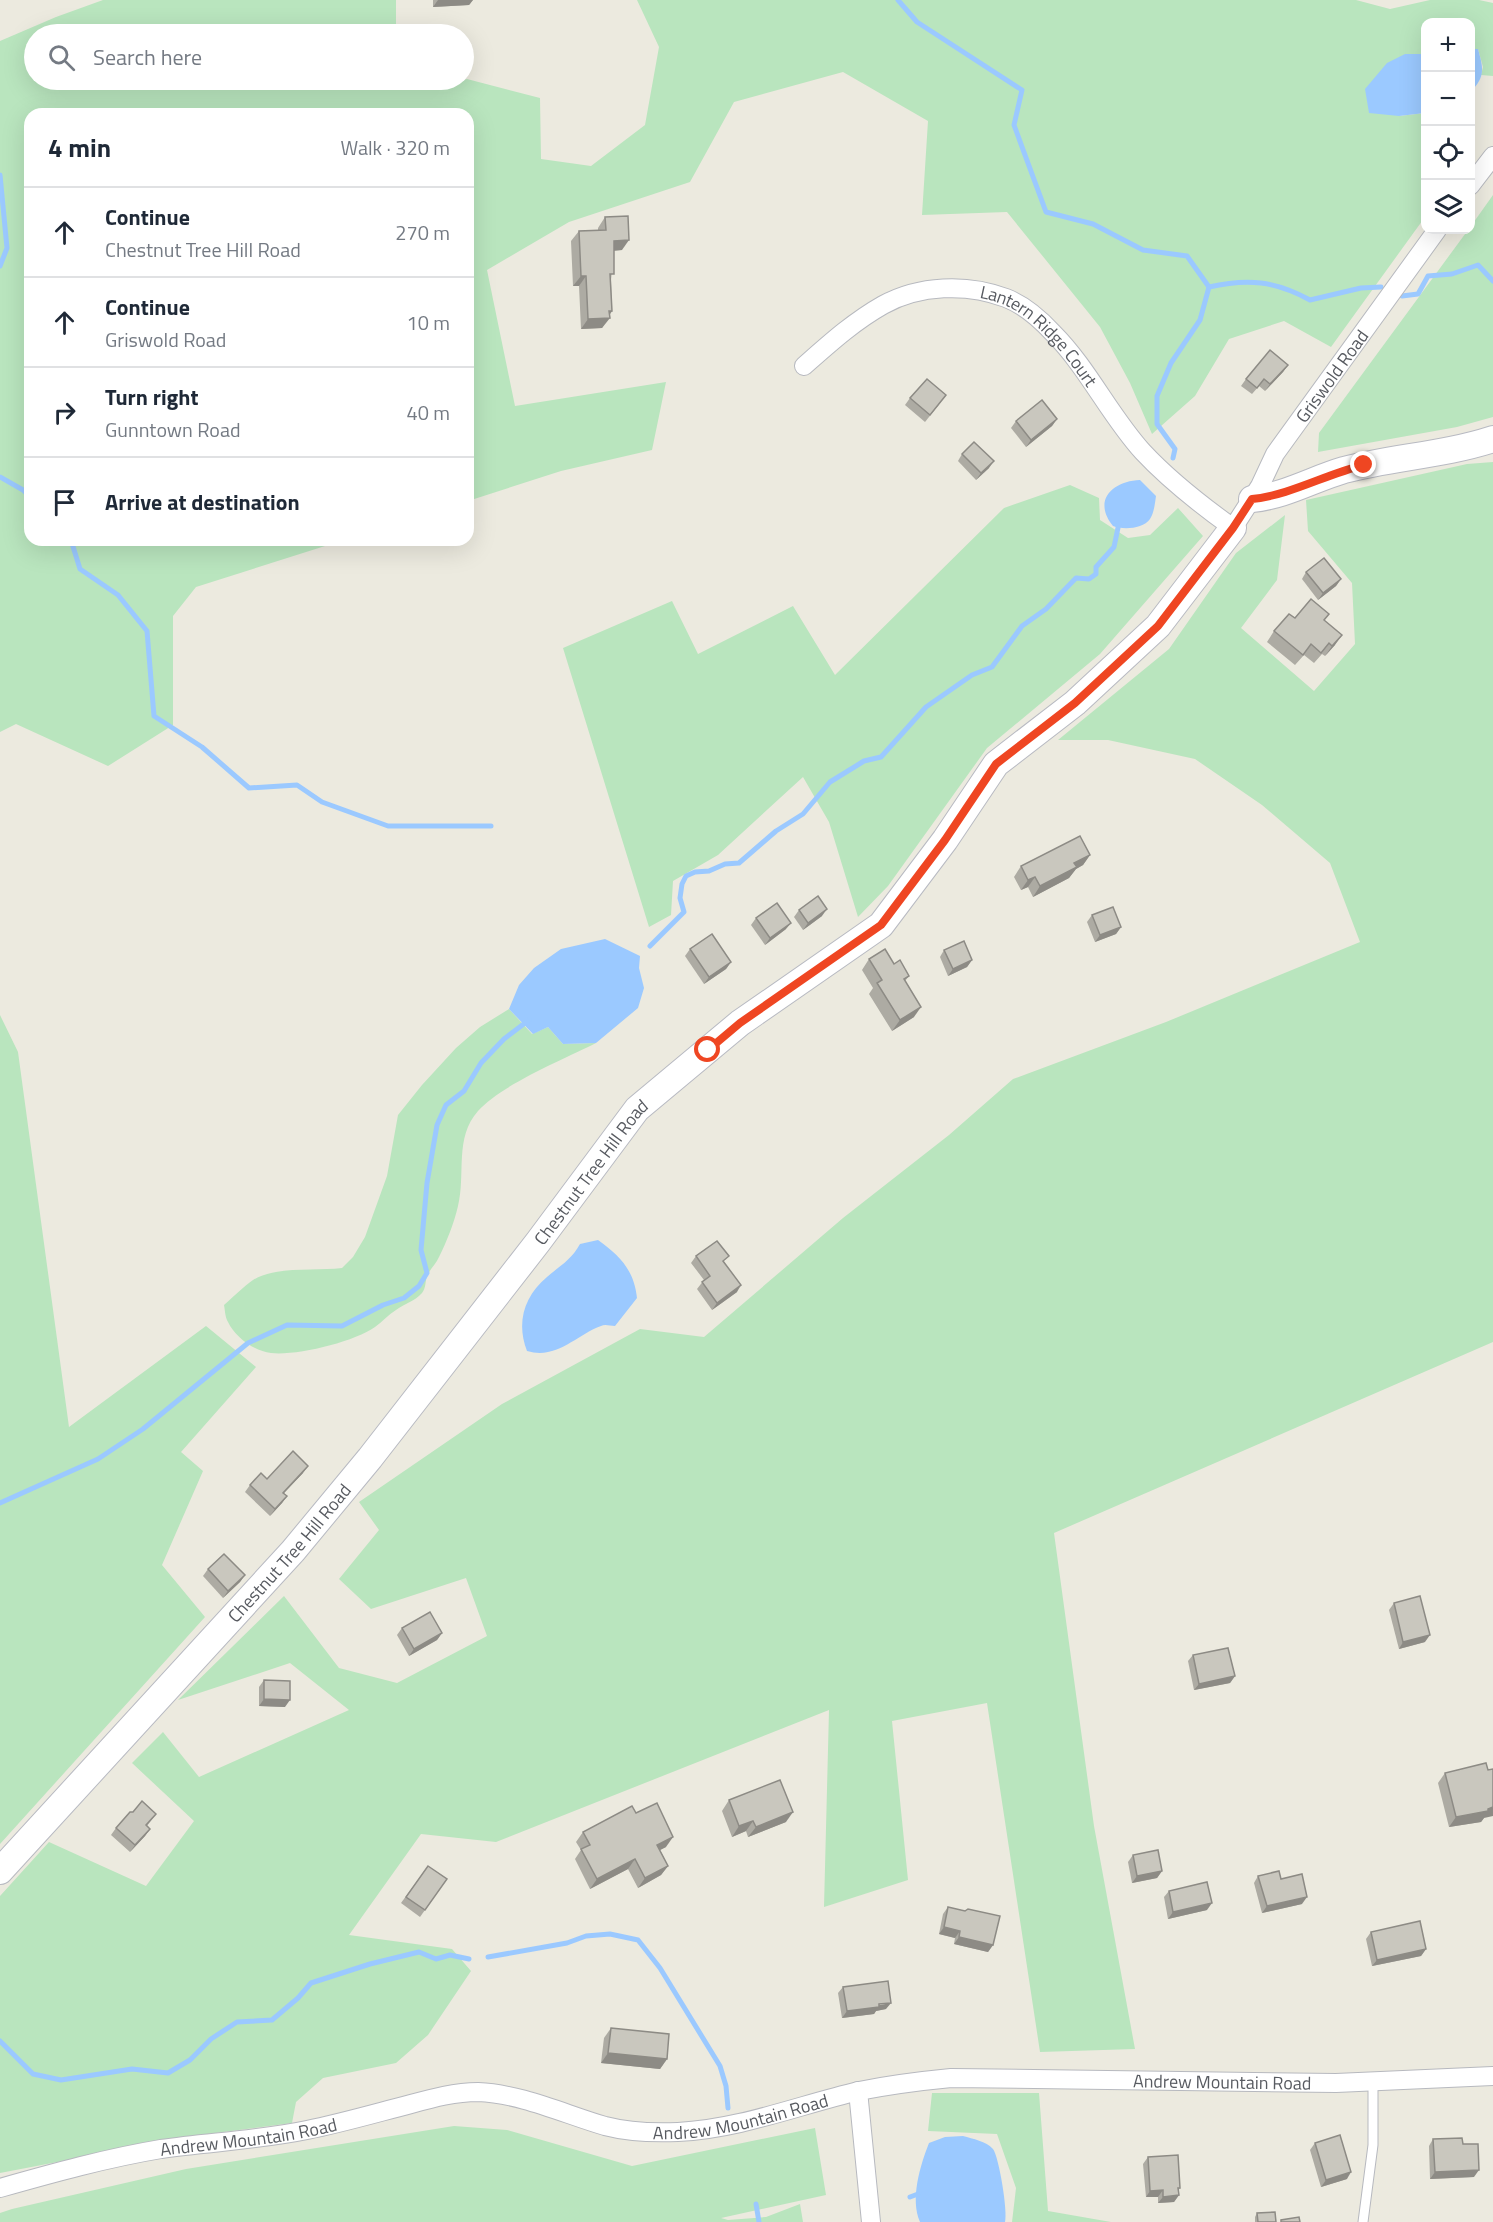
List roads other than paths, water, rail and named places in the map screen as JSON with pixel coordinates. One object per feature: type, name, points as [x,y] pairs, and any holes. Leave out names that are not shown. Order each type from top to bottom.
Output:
[{"type":"street","points":[[1475,180],[1493,156]]},
{"type":"street","name":"Griswold Road","points":[[1233,528],[1252,499],[1275,454],[1434,234]]},
{"type":"street","name":"Lantern Ridge Court","points":[[804,366],[855,322],[884,304],[903,296],[928,290],[971,289],[1006,298],[1033,314],[1054,334],[1142,451],[1198,503],[1233,528]]},
{"type":"street","points":[[1252,499],[1277,495],[1343,470],[1493,440]]},
{"type":"street","name":"Chestnut Tree Hill Road","points":[[0,1871],[293,1551],[370,1458],[531,1252],[637,1109],[740,1023],[881,925],[945,840],[996,764],[1075,703],[1158,626],[1233,528]]},
{"type":"street","name":"Andrew Mountain Road","points":[[0,2188],[68,2169],[158,2150],[303,2131],[452,2094],[479,2092],[498,2095],[608,2127],[660,2132],[716,2128],[858,2091],[922,2080],[972,2078],[1283,2083],[1373,2082],[1493,2076]]},
{"type":"street","points":[[858,2091],[871,2222]]},
{"type":"lane","points":[[1363,2222],[1373,2145],[1373,2082]]},
{"type":"water","points":[[1475,49],[1478,49],[1482,72],[1476,86]]},
{"type":"water","points":[[1405,54],[1421,54],[1421,113],[1399,116],[1369,113],[1365,89],[1387,63]]},
{"type":"water","points":[[1140,480],[1156,496],[1150,519],[1143,525],[1133,528],[1113,526],[1107,517],[1105,508],[1108,494],[1121,484]]},
{"type":"water","points":[[605,939],[640,956],[639,968],[644,988],[638,1008],[596,1043],[563,1044],[548,1027],[533,1034],[509,1009],[519,985],[534,968],[561,949]]},
{"type":"water","points":[[598,1240],[625,1264],[633,1279],[637,1298],[615,1326],[601,1326],[548,1352],[527,1351],[522,1320],[533,1293],[539,1284],[577,1250],[580,1244]]},
{"type":"water","points":[[963,2136],[983,2142],[993,2149],[1002,2185],[1005,2222],[920,2222],[916,2193],[922,2162],[929,2143],[945,2137]]},
{"type":"waterway","points":[[898,0],[917,22],[1022,90],[1014,125],[1046,212],[1093,224],[1143,250],[1187,256],[1209,287]]},
{"type":"waterway","points":[[0,175],[7,248],[0,266]]},
{"type":"waterway","points":[[1402,296],[1418,294],[1428,276],[1452,274],[1478,265],[1493,281]]},
{"type":"waterway","points":[[1173,458],[1175,449],[1157,424],[1157,396],[1171,363],[1200,320],[1209,287],[1223,284],[1261,283],[1285,289],[1310,300],[1361,288],[1381,287]]},
{"type":"waterway","points":[[0,477],[24,491]]},
{"type":"waterway","points":[[650,946],[684,912],[680,898],[686,876],[695,872],[709,871],[725,864],[739,863],[776,831],[803,814],[830,782],[864,761],[881,757],[926,707],[972,675],[992,667],[1022,626],[1046,609],[1076,578],[1089,579],[1096,574],[1096,567],[1114,547],[1119,523]]},
{"type":"waterway","points":[[73,546],[80,569],[118,595],[147,631],[154,716],[202,747],[249,788],[297,785],[322,802],[388,826],[491,826]]},
{"type":"waterway","points":[[0,1503],[98,1459],[143,1429],[248,1343],[287,1325],[342,1326],[383,1305],[404,1298],[419,1286],[427,1273],[421,1250],[427,1183],[437,1125],[446,1105],[464,1091],[481,1063],[504,1039],[529,1020]]},
{"type":"waterway","points":[[488,1957],[567,1943],[586,1936],[610,1934],[638,1940],[660,1968],[720,2066],[726,2086],[728,2108]]},
{"type":"waterway","points":[[0,2041],[33,2074],[61,2080],[132,2069],[168,2073],[190,2060],[211,2039],[237,2022],[272,2020],[298,1998],[311,1983],[370,1964],[419,1952],[436,1959],[450,1955],[469,1959]]},
{"type":"waterway","points":[[910,2197],[918,2194]]},
{"type":"waterway","points":[[756,2204],[759,2222]]}]
